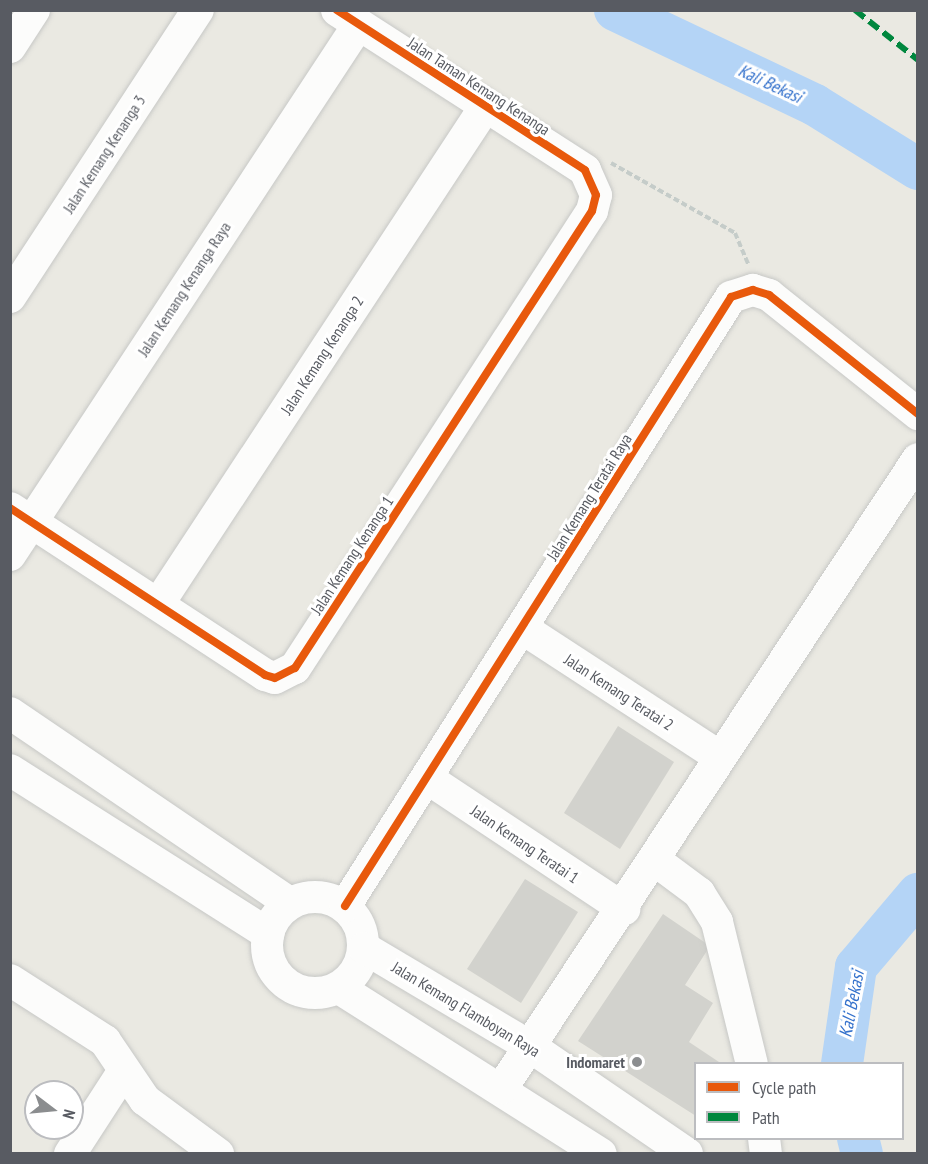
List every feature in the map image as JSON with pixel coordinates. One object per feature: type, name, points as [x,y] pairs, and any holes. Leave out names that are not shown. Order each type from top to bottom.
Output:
[{"type":"street","points":[[10,47],[33,10]]},
{"type":"street","name":"Jalan Kemang Kenanga 3","points":[[10,297],[198,10]]},
{"type":"street","name":"Jalan Taman Kemang Kenanga","points":[[348,17],[484,107],[585,170]]},
{"type":"street","name":"Jalan Kemang Kenanga Raya","points":[[10,555],[21,515],[348,17]]},
{"type":"street","name":"Jalan Kemang Kenanga 2","points":[[159,603],[484,107]]},
{"type":"street","name":"Jalan Kemang Kenanga 1","points":[[21,515],[159,603],[265,675],[275,678],[295,668],[592,211],[596,195],[585,170]]},
{"type":"street","points":[[753,290],[769,296],[918,414]]},
{"type":"street","name":"Jalan Kemang Teratai Raya","points":[[345,906],[731,297],[753,290]]},
{"type":"street","points":[[502,1088],[656,861],[717,756],[918,459]]},
{"type":"street","name":"Jalan Kemang Teratai 2","points":[[522,628],[717,756]]},
{"type":"street","points":[[10,713],[290,903]]},
{"type":"street","points":[[10,770],[268,934]]},
{"type":"street","name":"Jalan Kemang Teratai 1","points":[[427,778],[624,909]]},
{"type":"street","points":[[656,861],[699,893],[717,922],[752,1062]]},
{"type":"street","points":[[339,988],[360,964],[364,948],[356,918],[345,906],[318,896],[290,903],[268,934],[267,953],[286,984],[303,992],[339,988],[502,1088],[601,1154]]},
{"type":"street","name":"Jalan Kemang Flamboyan Raya","points":[[364,948],[531,1047],[687,1154]]},
{"type":"street","points":[[11,980],[105,1041],[123,1072],[173,1125],[218,1154]]},
{"type":"street","points":[[70,1154],[123,1072]]},
{"type":"path","points":[[585,170],[609,161],[735,233],[753,290]]},
{"type":"building","points":[[618,726],[674,762],[620,849],[564,813]]},
{"type":"building","points":[[525,879],[578,912],[521,1003],[467,969]]},
{"type":"building","points":[[663,914],[710,946],[685,985],[713,1003],[689,1042],[719,1062],[694,1062],[694,1115],[578,1041]]},
{"type":"waterway","name":"Kali Bekasi","points":[[615,10],[815,105],[918,169]]},
{"type":"waterway","name":"Kali Bekasi","points":[[842,1062],[856,967],[918,894]]},
{"type":"waterway","name":"Kali Bekasi","points":[[858,1140],[862,1154]]},
{"type":"marked path","points":[[855,10],[918,60]]},
{"type":"cycle path","points":[[10,508],[265,675],[275,678],[295,668],[592,211],[596,195],[585,170],[337,10]]},
{"type":"cycle path","points":[[345,906],[731,297],[753,290],[769,295],[918,414]]},
{"type":"place","name":"Indomaret","points":[[637,1062]]}]
